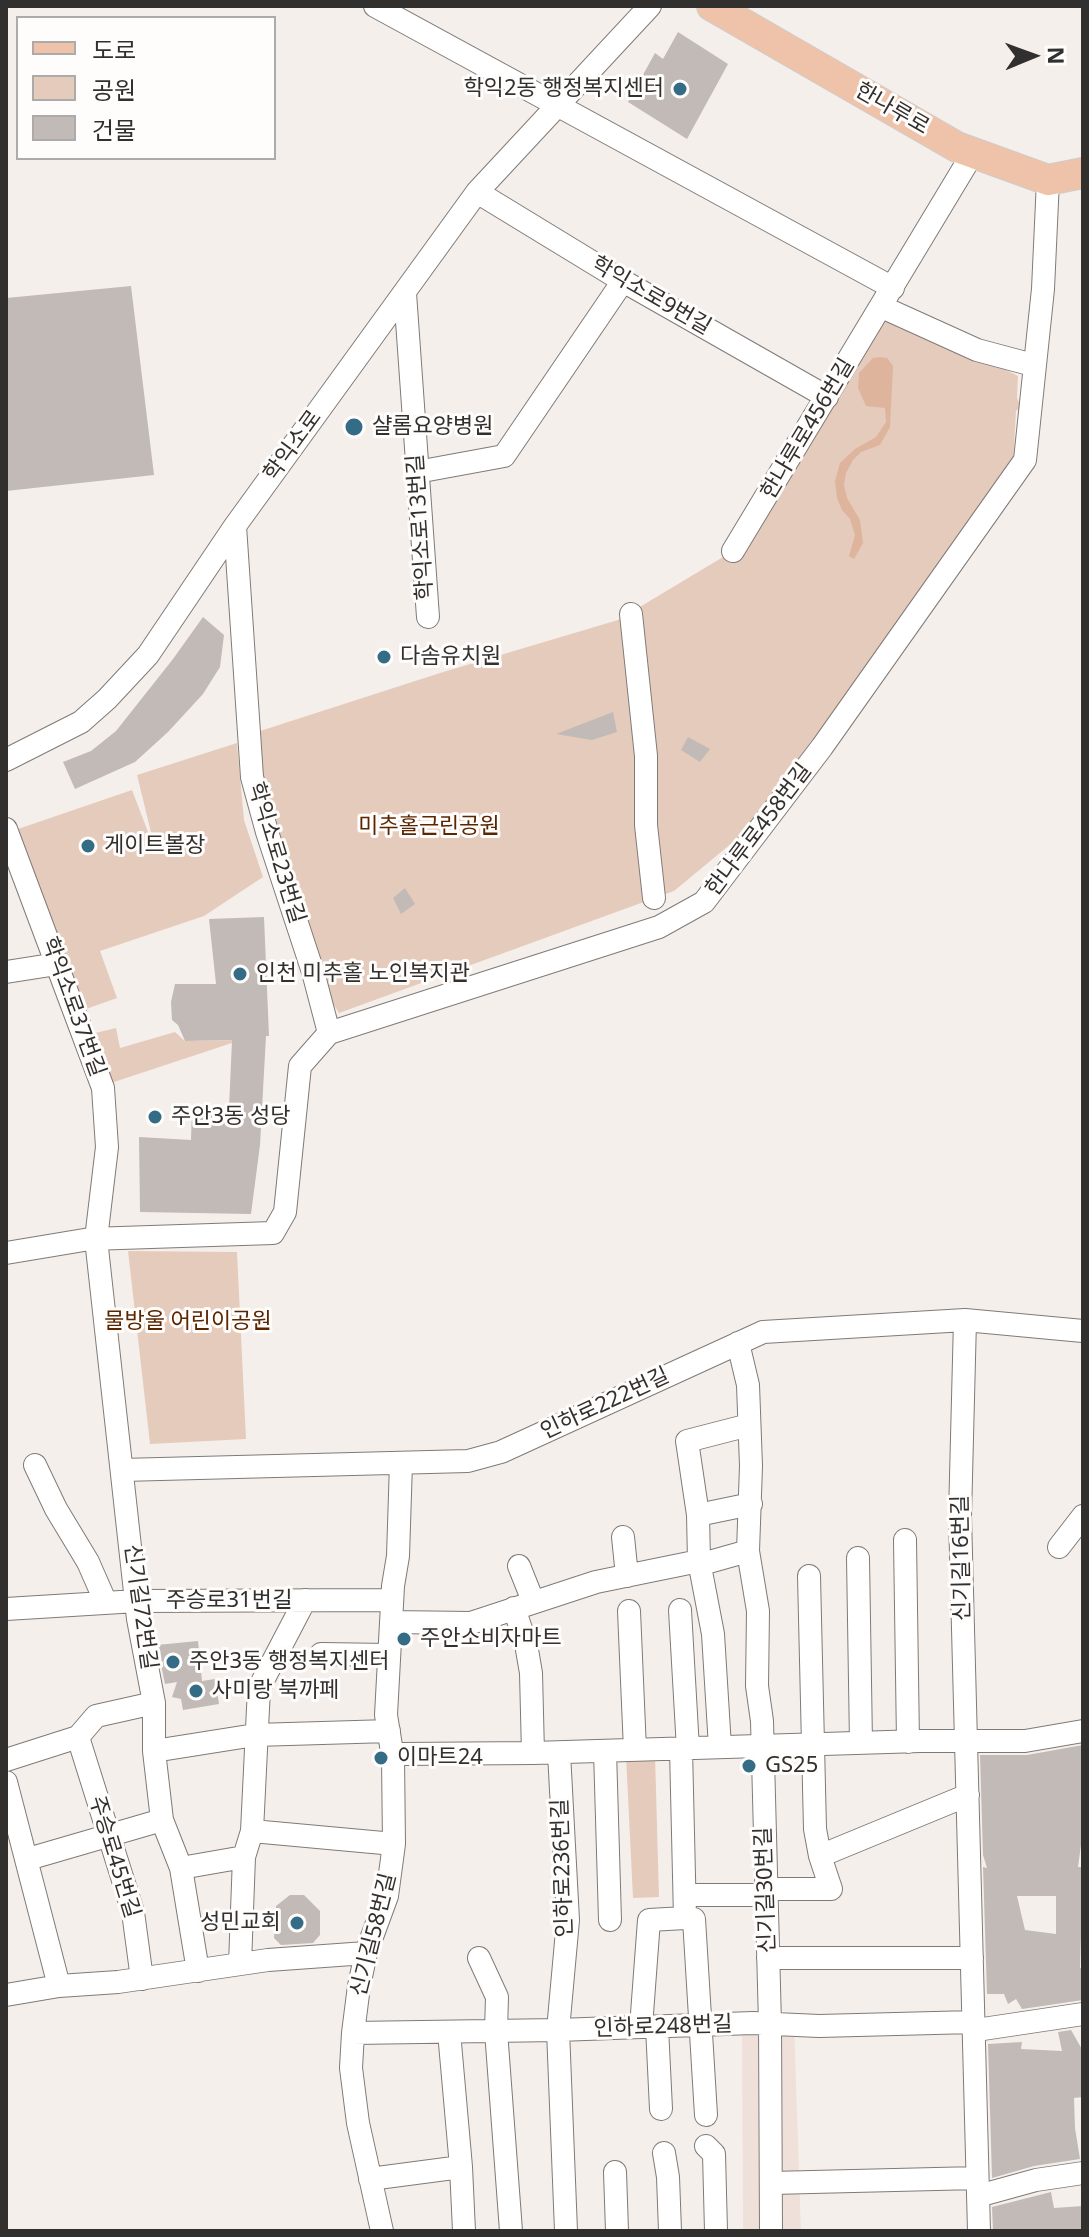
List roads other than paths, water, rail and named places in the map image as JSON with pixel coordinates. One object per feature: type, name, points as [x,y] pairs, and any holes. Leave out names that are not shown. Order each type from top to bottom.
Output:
[{"type":"main road","name":"한나루로","points":[[712,6],[957,147],[1048,180]]},
{"type":"main road","points":[[1048,180],[1083,173]]},
{"type":"street","points":[[375,6],[559,105],[951,337],[977,350],[1033,365]]},
{"type":"street","name":"학익소로","points":[[6,760],[81,722],[148,655],[235,526],[477,192],[650,6]]},
{"type":"street","name":"한나루로456번길","points":[[733,551],[973,153]]},
{"type":"street","name":"한나루로458번길","points":[[329,1033],[659,927],[704,902],[822,747],[1025,460],[1043,289],[1048,180]]},
{"type":"street","name":"학익소로9번길","points":[[477,192],[623,281],[827,397]]},
{"type":"street","points":[[417,472],[504,456],[623,281]]},
{"type":"street","name":"학익소로13번길","points":[[405,293],[428,617]]},
{"type":"street","name":"학익소로23번길","points":[[235,526],[252,777],[329,1033]]},
{"type":"street","points":[[631,614],[646,756],[646,825],[654,898]]},
{"type":"street","name":"학익소로37번길","points":[[6,829],[103,1088],[107,1147],[96,1239]]},
{"type":"street","points":[[6,972],[57,964]]},
{"type":"street","points":[[6,1253],[96,1239],[273,1233],[285,1212],[300,1066],[329,1033]]},
{"type":"street","name":"신기길72번길","points":[[96,1239],[138,1619],[154,1703],[154,1751],[162,1820],[181,1868],[198,1971]]},
{"type":"street","name":"인하로222번길","points":[[122,1470],[468,1461],[501,1452],[763,1332],[965,1320],[1083,1331]]},
{"type":"street","name":"신기길16번길","points":[[965,1320],[960,1516],[979,2231]]},
{"type":"street","name":"신기길30번길","points":[[738,1343],[748,1385],[751,1504],[748,1551],[758,1611],[756,1674],[762,1721],[770,2024],[771,2231]]},
{"type":"street","points":[[720,1747],[713,1634],[699,1561],[698,1515],[687,1441],[749,1425]]},
{"type":"street","name":"신기길58번길","points":[[382,2231],[358,2123],[351,2068],[353,2033],[366,1953],[387,1896],[394,1844],[393,1758],[386,1715],[391,1611],[398,1556],[401,1463]]},
{"type":"street","points":[[35,1465],[56,1509],[88,1562],[106,1603]]},
{"type":"street","points":[[698,1515],[751,1504]]},
{"type":"street","points":[[1059,1547],[1083,1516]]},
{"type":"street","points":[[623,1537],[627,1576]]},
{"type":"street","points":[[905,1540],[908,1742]]},
{"type":"street","points":[[391,1611],[471,1623],[627,1576],[699,1561],[709,1562],[748,1551]]},
{"type":"street","points":[[858,1558],[861,1743]]},
{"type":"street","points":[[519,1566],[531,1673],[533,1753]]},
{"type":"street","points":[[685,1895],[831,1889],[815,1829],[809,1576]]},
{"type":"street","name":"주승로31번길","points":[[6,1609],[137,1601],[305,1600],[391,1611]]},
{"type":"street","name":"주승로31번길","points":[[255,1735],[259,1688],[305,1600]]},
{"type":"street","points":[[680,1610],[685,1918]]},
{"type":"street","points":[[629,1611],[635,1750]]},
{"type":"street","points":[[321,1654],[389,1655]]},
{"type":"street","points":[[6,1760],[78,1737],[96,1716],[154,1703]]},
{"type":"street","points":[[154,1751],[255,1735],[389,1731]]},
{"type":"street","points":[[393,1758],[399,1754],[1025,1741],[1083,1731]]},
{"type":"street","points":[[240,1964],[244,1857],[252,1831],[255,1735]]},
{"type":"street","name":"주승로45번길","points":[[78,1737],[133,1912],[142,1979]]},
{"type":"street","points":[[605,1751],[610,1920]]},
{"type":"street","name":"인하로236번길","points":[[559,1753],[568,1920],[558,2030],[566,2231]]},
{"type":"street","points":[[6,1782],[59,1986]]},
{"type":"street","points":[[820,1856],[968,1795]]},
{"type":"street","points":[[28,1859],[162,1820]]},
{"type":"street","points":[[252,1831],[394,1844]]},
{"type":"street","points":[[181,1868],[244,1857]]},
{"type":"street","points":[[661,2109],[649,2027],[649,1920],[694,1919],[706,2115]]},
{"type":"street","points":[[6,1995],[240,1964],[366,1953]]},
{"type":"street","points":[[479,1958],[497,1997],[496,2031],[511,2231]]},
{"type":"street","points":[[768,1958],[972,1958]]},
{"type":"street","name":"인하로248번길","points":[[353,2033],[770,2024],[973,2024],[983,2029],[1083,2014]]},
{"type":"street","points":[[449,2032],[464,2231]]},
{"type":"street","points":[[706,2146],[714,2154],[716,2231]]},
{"type":"street","points":[[664,2153],[670,2231]]},
{"type":"street","points":[[370,2179],[461,2167]]},
{"type":"street","points":[[615,2172],[617,2231]]},
{"type":"street","points":[[771,2183],[978,2187],[1083,2173]]},
{"type":"place","name":"학익2동 행정복지센터","points":[[680,89]]},
{"type":"place","name":"샬롬요양병원","points":[[354,427]]},
{"type":"place","name":"다솜유치원","points":[[384,657]]},
{"type":"place","name":"게이트볼장","points":[[88,846]]},
{"type":"place","name":"인천 미추홀 노인복지관","points":[[240,974]]},
{"type":"place","name":"주안3동 성당","points":[[155,1117]]},
{"type":"place","name":"주안소비자마트","points":[[404,1639]]},
{"type":"place","name":"주안3동 행정복지센터","points":[[173,1662]]},
{"type":"place","name":"사미랑 북까페","points":[[196,1691]]},
{"type":"place","name":"이마트24","points":[[381,1758]]},
{"type":"place","name":"GS25","points":[[749,1766]]},
{"type":"place","name":"성민교회","points":[[297,1923]]},
{"type":"park label","name":"미추홀근린공원","points":[[429,827]]},
{"type":"park label","name":"물방울 어린이공원","points":[[188,1322]]}]
